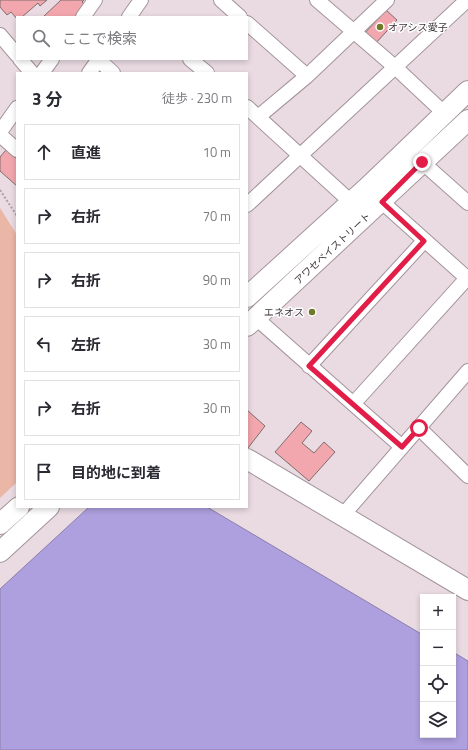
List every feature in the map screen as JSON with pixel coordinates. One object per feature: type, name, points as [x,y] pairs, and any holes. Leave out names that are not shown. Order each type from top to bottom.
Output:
[{"type":"main road","name":"アワセベイストリート","points":[[248,296],[351,202],[468,91]]},
{"type":"main road","name":"アワセベイストリート","points":[[251,322],[382,202],[422,162],[467,124]]},
{"type":"main road","points":[[248,460],[468,590]]},
{"type":"main road","points":[[0,524],[18,508]]},
{"type":"main road","points":[[0,552],[48,508]]},
{"type":"street","points":[[83,16],[95,0]]},
{"type":"street","points":[[221,0],[239,16]]},
{"type":"street","points":[[317,0],[395,67],[444,113]]},
{"type":"street","points":[[258,117],[307,76],[387,0]]},
{"type":"street","points":[[249,199],[300,157],[467,0]]},
{"type":"street","points":[[248,24],[307,76]]},
{"type":"street","points":[[0,35],[16,54]]},
{"type":"street","points":[[21,60],[31,72]]},
{"type":"street","points":[[43,72],[51,60]]},
{"type":"street","points":[[90,72],[98,60]]},
{"type":"street","points":[[100,60],[113,72]]},
{"type":"street","points":[[191,60],[206,72]]},
{"type":"street","points":[[248,109],[351,202]]},
{"type":"street","points":[[16,110],[0,134],[16,149]]},
{"type":"street","points":[[422,162],[468,203]]},
{"type":"street","points":[[354,404],[468,278],[424,241],[382,202]]},
{"type":"street","points":[[309,366],[424,241]]},
{"type":"street","points":[[251,322],[309,366],[402,447]]},
{"type":"street","points":[[343,515],[468,371]]},
{"type":"street","points":[[419,428],[468,476]]},
{"type":"path","points":[[0,190],[16,214]]},
{"type":"shaded area","points":[[0,208],[16,233],[16,483],[0,498]]},
{"type":"shaded area","points":[[88,508],[209,508],[420,633],[420,738],[456,738],[456,654],[468,661],[468,750],[0,750],[0,589]]},
{"type":"building","points":[[0,0],[47,0],[40,6],[38,3],[23,16],[16,16],[16,18],[11,12],[7,15],[0,7]]},
{"type":"building","points":[[61,0],[84,0],[82,2],[86,5],[79,16],[44,16]]},
{"type":"building","name":"オアシス愛子","points":[[386,10],[397,20],[375,44],[364,34]]},
{"type":"building","points":[[6,150],[16,158],[16,185],[0,171],[0,157]]},
{"type":"building","points":[[248,411],[265,426],[248,448]]},
{"type":"building","points":[[301,422],[312,431],[302,443],[314,453],[324,442],[335,452],[309,481],[275,452]]},
{"type":"place","name":"オアシス愛子","points":[[380,27]]},
{"type":"place","name":"エネオス","points":[[312,312]]},
{"type":"route","points":[[419,428],[402,447],[309,366],[424,241],[382,202],[422,162]]}]
